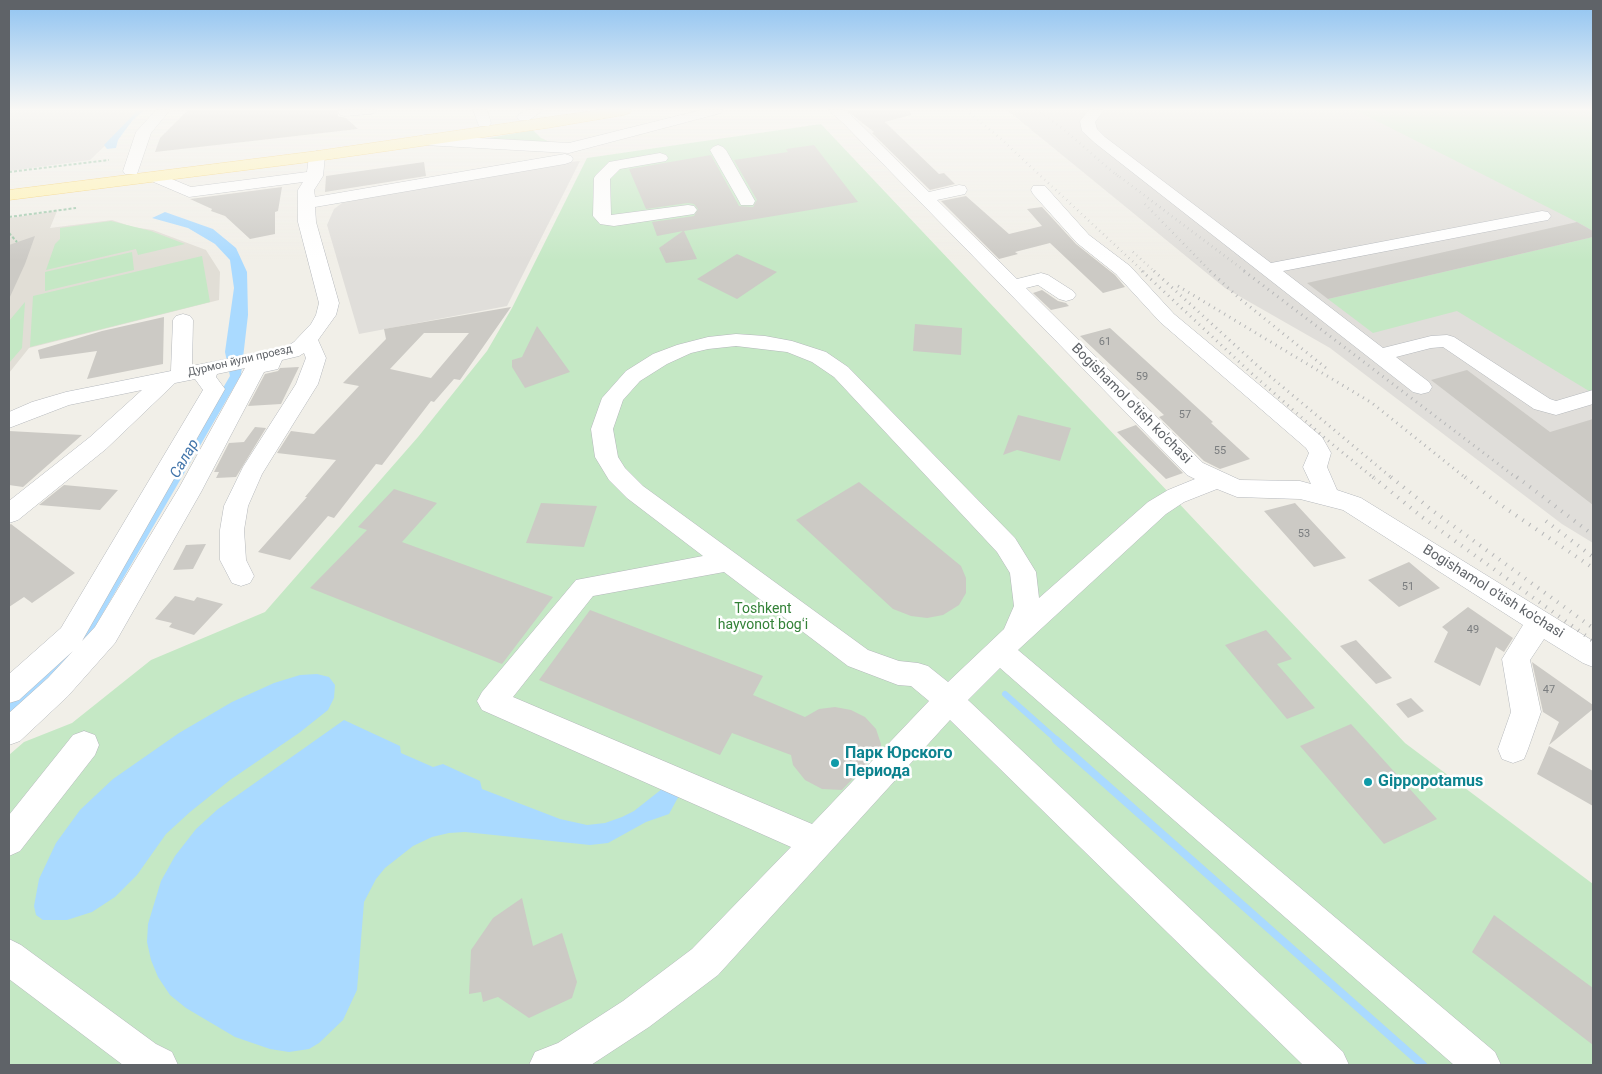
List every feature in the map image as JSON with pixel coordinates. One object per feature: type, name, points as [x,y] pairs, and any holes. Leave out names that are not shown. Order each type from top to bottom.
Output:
[{"type":"main road","points":[[9,195],[155,177],[242,160]]},
{"type":"main road","points":[[9,186],[131,171],[271,160]]},
{"type":"street","points":[[131,171],[135,160]]},
{"type":"street","name":"Дурмон йули проезд","points":[[9,421],[40,406],[66,399],[292,352],[308,340],[323,321],[329,303],[307,222],[306,190],[315,176],[317,160]]},
{"type":"street","points":[[306,202],[557,160]]},
{"type":"street","points":[[646,160],[615,165],[602,178],[602,216],[606,220],[622,220],[688,210]]},
{"type":"street","points":[[724,160],[747,201]]},
{"type":"street","name":"Bogishamol o'tish ko'chasi","points":[[888,160],[1196,468],[1237,488],[1300,490],[1352,504],[1593,655]]},
{"type":"street","points":[[1126,160],[1421,387]]},
{"type":"street","points":[[155,177],[189,192],[315,176]]},
{"type":"street","points":[[925,198],[959,190]]},
{"type":"street","points":[[1039,190],[1083,239],[1123,270],[1167,318],[1314,443],[1320,453],[1315,468],[1328,496]]},
{"type":"street","points":[[1267,269],[1542,216]]},
{"type":"street","points":[[1030,262],[1042,279],[1066,295]]},
{"type":"street","points":[[1013,286],[1042,279]]},
{"type":"street","points":[[9,514],[98,443],[175,376],[183,320]]},
{"type":"street","points":[[241,576],[233,560],[232,530],[236,506],[251,473],[306,384],[316,358],[308,340]]},
{"type":"street","points":[[548,1065],[568,1058],[636,1014],[705,962],[949,700],[1014,636],[1027,606],[1023,572],[1006,545],[841,372],[819,357],[792,347],[765,342],[736,340],[708,343],[684,349],[660,358],[632,376],[613,398],[602,429],[607,457],[617,474],[635,492],[858,658],[898,673],[918,675],[949,700],[1330,1065]]},
{"type":"street","points":[[1379,355],[1431,342],[1447,341],[1542,404],[1556,408],[1593,398]]},
{"type":"street","points":[[9,732],[58,687],[105,636],[189,492],[256,368],[271,364],[264,357]]},
{"type":"street","points":[[9,691],[71,636],[214,389],[206,378],[214,368]]},
{"type":"street","points":[[999,650],[1157,508],[1176,496],[1218,479]]},
{"type":"street","points":[[729,561],[586,587],[492,701],[817,842]]},
{"type":"street","points":[[1513,749],[1526,712],[1516,659],[1541,621]]},
{"type":"street","points":[[999,650],[1482,1065]]},
{"type":"street","points":[[9,840],[84,744]]},
{"type":"street","points":[[9,957],[143,1057],[159,1065]]},
{"type":"path","points":[[9,172],[108,160]]},
{"type":"path","points":[[9,217],[76,208]]},
{"type":"path","points":[[9,233],[17,242]]},
{"type":"shaded area","points":[[9,160],[89,160],[9,171]]},
{"type":"shaded area","points":[[1068,160],[1593,160],[1593,543],[1562,524],[1330,348],[1225,288]]},
{"type":"shaded area","points":[[580,161],[507,306],[359,334],[327,225],[334,209],[342,203],[532,165]]},
{"type":"shaded area","points":[[57,211],[50,228],[112,220],[133,227],[153,230],[206,250],[220,272],[219,300],[29,348],[9,373],[9,218]]},
{"type":"green space","name":"Toshkent hayvonot bogʻi","points":[[586,160],[855,160],[1405,743],[1593,884],[1593,1065],[9,1065],[9,755],[24,742],[72,723],[151,660],[265,612],[418,437],[487,351],[512,308]]},
{"type":"green space","points":[[1454,160],[1593,160],[1593,231]]},
{"type":"green space","points":[[111,221],[151,231],[185,244],[138,255],[136,249],[46,270],[55,244],[60,239],[60,228]]},
{"type":"green space","points":[[1593,237],[1593,390],[1589,391],[1457,311],[1373,333],[1328,299]]},
{"type":"green space","points":[[132,252],[134,270],[45,291],[45,272]]},
{"type":"green space","points":[[202,256],[210,302],[30,347],[33,296]]},
{"type":"green space","points":[[25,302],[22,348],[9,363],[9,321]]},
{"type":"water","name":"Салар","points":[[165,212],[213,229],[236,248],[247,272],[248,315],[241,375],[88,639],[9,715],[9,700],[77,637],[230,376],[225,352],[234,288],[230,260],[215,244],[188,228],[152,218]]},
{"type":"water","points":[[317,674],[329,677],[335,685],[334,698],[328,710],[299,733],[230,780],[190,812],[166,834],[137,875],[115,897],[92,912],[67,920],[43,920],[36,915],[34,906],[39,879],[56,843],[80,810],[113,779],[179,733],[232,702],[274,683],[300,675]]},
{"type":"water","points":[[344,720],[400,746],[401,753],[433,767],[443,764],[480,781],[482,789],[560,819],[587,825],[605,823],[634,811],[667,785],[681,792],[669,814],[646,822],[608,843],[590,845],[465,832],[432,837],[413,846],[385,868],[376,879],[364,902],[357,990],[343,1020],[319,1043],[309,1049],[289,1052],[270,1049],[235,1037],[186,1008],[170,995],[158,977],[151,960],[147,942],[148,924],[161,881],[175,856],[196,829],[218,809]]},
{"type":"building","points":[[681,160],[714,160],[739,206],[753,207],[757,200],[734,160],[826,160],[858,202],[684,231],[697,259],[666,263],[659,248],[683,231],[657,236],[652,222],[694,216],[698,209],[694,204],[688,203],[646,209],[629,169]]},
{"type":"building","points":[[900,160],[925,160],[939,174],[944,173],[955,184],[930,190]]},
{"type":"building","points":[[424,162],[426,176],[325,192],[326,176]]},
{"type":"building","points":[[282,187],[278,211],[275,212],[275,234],[250,239],[225,216],[211,211],[212,209],[190,199]]},
{"type":"building","points":[[966,196],[1009,234],[1042,226],[1027,209],[1042,207],[1076,244],[1115,275],[1125,287],[1103,293],[1050,243],[1015,252],[1018,254],[999,259],[941,201]]},
{"type":"building","points":[[1577,222],[1593,231],[1593,237],[1328,299],[1307,283]]},
{"type":"building","points":[[35,236],[25,264],[9,299],[9,245]]},
{"type":"building","points":[[737,254],[777,272],[737,299],[697,279]]},
{"type":"building","points":[[1042,290],[1069,306],[1051,310],[1033,293]]},
{"type":"building","points":[[511,307],[460,380],[454,379],[434,402],[431,401],[382,465],[376,464],[334,518],[328,516],[290,560],[258,552],[307,497],[305,497],[336,460],[277,453],[291,431],[314,434],[359,386],[343,383],[386,339],[384,329]],"holes":[[[424,333],[469,333],[431,378],[390,369]]]},
{"type":"building","points":[[164,317],[163,364],[87,379],[97,351],[40,359],[38,350],[102,331]]},
{"type":"building","points":[[915,324],[962,328],[961,355],[913,351]]},
{"type":"building","points":[[537,326],[570,372],[525,388],[512,367],[512,360],[522,357]]},
{"type":"building","points":[[1110,328],[1213,422],[1211,423],[1250,459],[1220,469],[1204,461],[1159,417],[1164,415],[1080,336]]},
{"type":"building","points":[[299,367],[281,404],[248,406],[265,374],[278,371],[280,368]]},
{"type":"building","points":[[1467,370],[1550,432],[1593,419],[1593,505],[1431,380]]},
{"type":"building","points":[[1018,415],[1071,428],[1060,461],[1017,450],[1003,455]]},
{"type":"building","points":[[1136,425],[1183,473],[1166,479],[1117,432]]},
{"type":"building","points":[[255,427],[266,428],[236,477],[216,478],[219,472],[214,472],[229,443],[244,442]]},
{"type":"building","points":[[9,431],[82,435],[23,487],[9,485]]},
{"type":"building","points":[[859,482],[961,566],[966,578],[966,593],[959,605],[943,615],[927,618],[911,616],[893,609],[796,520]]},
{"type":"building","points":[[64,485],[118,490],[100,510],[39,505]]},
{"type":"building","points":[[394,489],[437,503],[402,542],[553,597],[502,664],[310,588],[367,530],[358,527]]},
{"type":"building","points":[[541,503],[597,506],[584,547],[526,543]]},
{"type":"building","points":[[1295,503],[1346,558],[1314,567],[1264,511]]},
{"type":"building","points":[[11,524],[75,573],[32,603],[24,597],[9,607],[9,525]]},
{"type":"building","points":[[206,544],[193,569],[173,570],[186,545]]},
{"type":"building","points":[[1409,562],[1440,588],[1399,607],[1368,580]]},
{"type":"building","points":[[175,596],[194,601],[197,597],[223,604],[194,635],[169,627],[172,623],[155,619]]},
{"type":"building","points":[[1468,607],[1513,638],[1504,652],[1496,647],[1480,686],[1434,662],[1448,632],[1442,627]]},
{"type":"building","points":[[590,610],[763,676],[753,695],[805,717],[819,709],[835,707],[851,710],[865,717],[876,729],[881,749],[842,790],[822,789],[805,780],[793,765],[791,755],[732,733],[720,755],[539,680]]},
{"type":"building","points":[[1266,630],[1292,659],[1277,664],[1315,708],[1287,719],[1225,645]]},
{"type":"building","points":[[1356,640],[1392,678],[1376,684],[1340,646]]},
{"type":"building","points":[[1532,662],[1593,705],[1593,709],[1549,745],[1559,722],[1543,712]]},
{"type":"building","points":[[1411,698],[1424,711],[1408,718],[1396,704]]},
{"type":"building","name":"Gippopotamus","points":[[1351,724],[1437,819],[1384,844],[1300,746]]},
{"type":"building","points":[[1549,746],[1593,771],[1593,806],[1537,774]]},
{"type":"building","points":[[522,898],[533,946],[562,933],[577,982],[572,998],[529,1018],[498,997],[483,1002],[481,992],[469,994],[471,950],[493,918]]},
{"type":"building","points":[[1494,915],[1593,988],[1593,1045],[1472,952]]},
{"type":"waterway","points":[[1005,694],[1058,741]]},
{"type":"waterway","points":[[1056,740],[1423,1065]]},
{"type":"railway","points":[[1024,160],[1144,272]]},
{"type":"railway","points":[[1099,160],[1121,179]]},
{"type":"railway","points":[[1116,174],[1246,272]]},
{"type":"railway","points":[[1145,204],[1210,271]]},
{"type":"railway","points":[[1133,252],[1155,272]]},
{"type":"railway","points":[[1142,271],[1249,371],[1326,439],[1375,479]]},
{"type":"railway","points":[[1154,271],[1260,368],[1393,479]]},
{"type":"railway","points":[[1210,271],[1239,298],[1326,368]]},
{"type":"railway","points":[[1244,271],[1518,479]]},
{"type":"railway","points":[[1178,286],[1372,403],[1467,479]]},
{"type":"railway","points":[[1373,477],[1422,517],[1593,641]]},
{"type":"railway","points":[[1391,477],[1433,511],[1593,628]]},
{"type":"railway","points":[[1465,477],[1495,501],[1593,568]]},
{"type":"railway","points":[[1517,477],[1593,535]]},
{"type":"railway","points":[[1546,521],[1593,557]]},
{"type":"place","name":"Парк Юрского Периода","points":[[835,763]]},
{"type":"place","name":"Gippopotamus","points":[[1368,782]]}]
